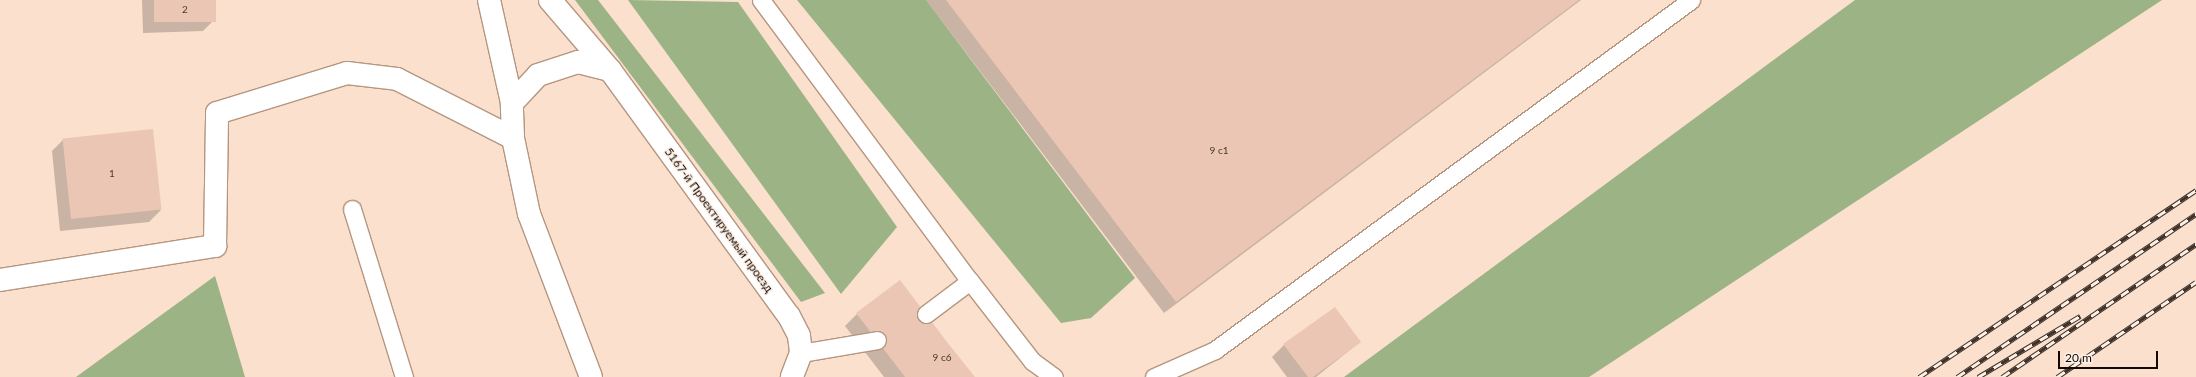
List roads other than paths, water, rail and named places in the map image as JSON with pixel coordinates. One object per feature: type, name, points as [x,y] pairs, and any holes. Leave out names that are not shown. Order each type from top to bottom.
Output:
[{"type":"street","points":[[489,0],[512,103],[513,138],[529,214],[591,377]]},
{"type":"street","name":"5167-й Проектируемый проезд","points":[[550,0],[610,70],[789,316],[800,336],[802,353]]},
{"type":"street","points":[[512,103],[538,74],[578,62],[610,70]]},
{"type":"street","points":[[0,280],[215,246],[217,113],[347,73],[397,79],[513,138]]},
{"type":"street","points":[[792,377],[802,353]]},
{"type":"lane","points":[[761,0],[970,281],[1032,361],[1054,377]]},
{"type":"lane","points":[[1154,377],[1215,350],[1691,0]]},
{"type":"lane","points":[[352,209],[404,377]]},
{"type":"lane","points":[[926,314],[970,281]]},
{"type":"lane","points":[[802,353],[877,340]]},
{"type":"railway","points":[[1919,377],[2196,190]]},
{"type":"railway","points":[[1957,377],[2196,214]]},
{"type":"railway","points":[[2002,377],[2196,244]]},
{"type":"railway","points":[[2057,377],[2196,282]]},
{"type":"railway","points":[[1978,377],[2080,316]]}]
